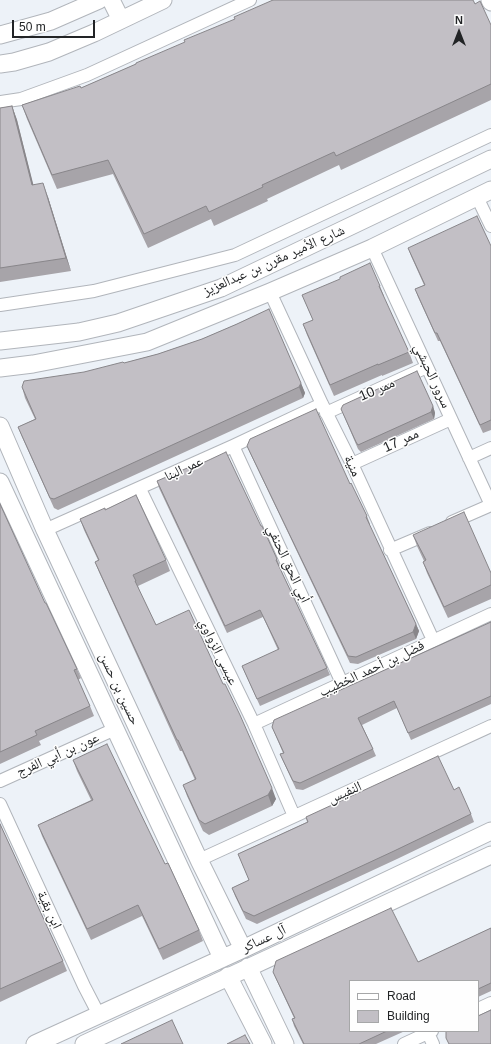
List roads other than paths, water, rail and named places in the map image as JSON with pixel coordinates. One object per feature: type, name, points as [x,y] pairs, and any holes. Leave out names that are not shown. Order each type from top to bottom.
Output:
[{"type":"street","points":[[0,35],[52,21],[99,0]]},
{"type":"street","points":[[111,0],[121,20]]},
{"type":"street","points":[[0,64],[14,62],[49,52],[163,0]]},
{"type":"street","points":[[0,102],[22,99],[87,75],[250,0]]},
{"type":"street","points":[[0,305],[94,291],[235,255],[491,135]]},
{"type":"street","name":"شارع الأمير مقرن بن عبدالعزيز","points":[[0,341],[73,332],[118,323],[221,288],[491,159]]},
{"type":"street","points":[[484,193],[491,226]]},
{"type":"street","name":"شارع الأمير مقرن بن عبدالعزيز","points":[[0,368],[33,364],[147,342],[270,292],[372,248],[484,193]]},
{"type":"street","name":"سرور الحبشي","points":[[372,248],[491,505]]},
{"type":"street","name":"منية","points":[[270,292],[352,464],[390,550],[433,640]]},
{"type":"street","points":[[73,332],[78,355]]},
{"type":"street","name":"ممر 10","points":[[324,408],[427,367]]},
{"type":"street","name":"عمر البنا","points":[[45,530],[140,489],[233,446],[324,408]]},
{"type":"street","name":"ممر 17","points":[[352,464],[451,419]]},
{"type":"street","name":"حسين بن حسن","points":[[0,426],[45,530],[199,860],[243,949]]},
{"type":"street","name":"أبي الحق الحنفي","points":[[233,446],[342,682]]},
{"type":"street","points":[[469,458],[491,448]]},
{"type":"street","name":"حسين بن حسن","points":[[1,486],[222,958]]},
{"type":"street","name":"عيسى الزواوي","points":[[140,489],[254,724],[294,816]]},
{"type":"street","points":[[390,550],[491,505]]},
{"type":"street","name":"فضل بن أحمد الخطيب","points":[[254,724],[491,614]]},
{"type":"street","name":"النفيس","points":[[199,860],[491,726]]},
{"type":"street","name":"عون بن أبي الفرج","points":[[0,781],[116,729]]},
{"type":"street","name":"ابن بقية","points":[[0,804],[84,986],[99,1015]]},
{"type":"street","name":"آل عساكر","points":[[35,1044],[243,949],[491,831]]},
{"type":"street","name":"آل عساكر","points":[[88,1043],[228,976],[490,857]]},
{"type":"street","points":[[248,967],[285,1044]]},
{"type":"street","points":[[228,976],[263,1044]]},
{"type":"street","points":[[246,1010],[246,996],[254,994],[264,1001]]},
{"type":"street","points":[[479,1009],[491,1003]]},
{"type":"street","points":[[404,1044],[431,1036]]}]
